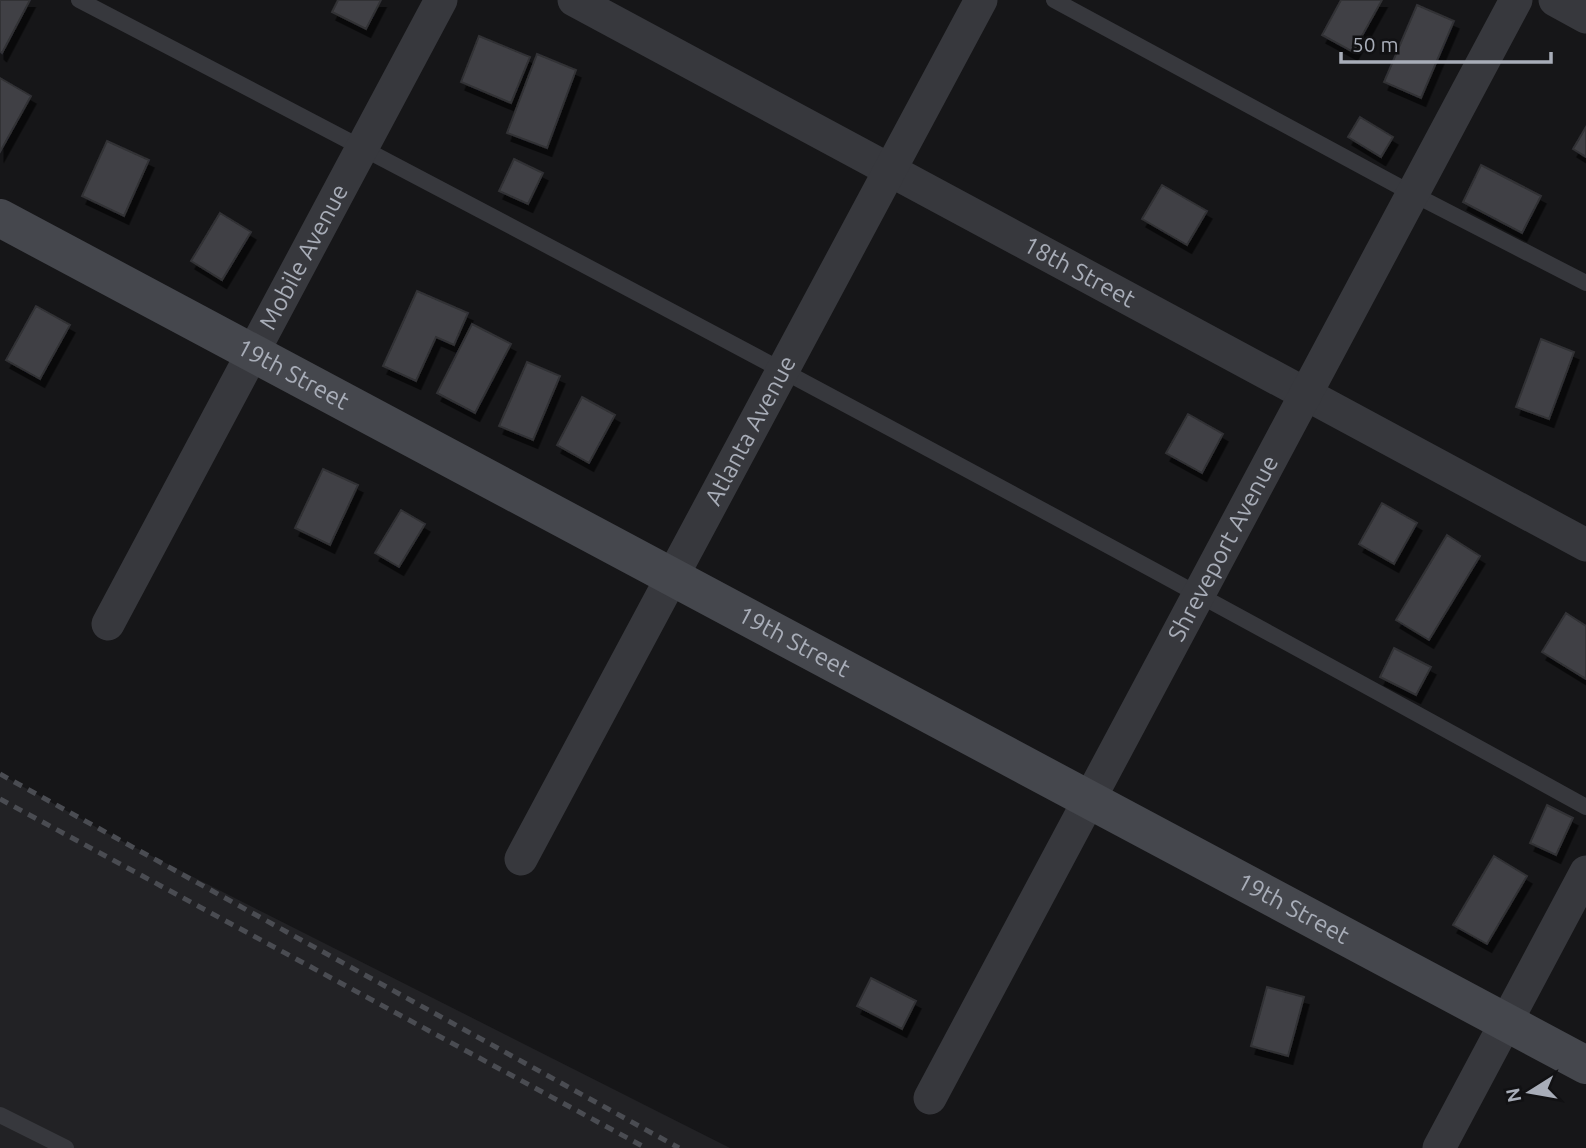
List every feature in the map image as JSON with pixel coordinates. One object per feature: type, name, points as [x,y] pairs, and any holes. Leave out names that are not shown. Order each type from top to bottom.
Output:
[{"type":"street","name":"Mobile Avenue","points":[[108,624],[441,0]]},
{"type":"street","name":"18th Street","points":[[573,0],[1586,545]]},
{"type":"street","name":"Atlanta Avenue","points":[[520,859],[981,0]]},
{"type":"street","name":"Shreveport Avenue","points":[[930,1098],[1092,800],[1516,0]]},
{"type":"street","points":[[1555,0],[1586,17]]},
{"type":"street","name":"19th Street","points":[[0,218],[1586,1065]]},
{"type":"street","points":[[1439,1148],[1586,872]]},
{"type":"lane","points":[[79,0],[362,147],[1201,594],[1586,807]]},
{"type":"lane","points":[[1054,0],[1413,194],[1586,283]]},
{"type":"lane","points":[[0,1115],[66,1148]]},
{"type":"shaded area","points":[[0,774],[114,837],[730,1148],[0,1148]]},
{"type":"building","points":[[0,0],[30,0],[2,53],[0,51]]},
{"type":"building","points":[[338,0],[381,0],[366,29],[332,12]]},
{"type":"building","points":[[1341,0],[1382,0],[1353,52],[1322,35]]},
{"type":"building","points":[[1417,5],[1454,21],[1421,98],[1384,82]]},
{"type":"building","points":[[479,36],[530,57],[511,103],[461,82]]},
{"type":"building","points":[[537,54],[576,70],[547,148],[507,133]]},
{"type":"building","points":[[0,78],[31,96],[0,152]]},
{"type":"building","points":[[1360,117],[1393,137],[1381,157],[1348,137]]},
{"type":"building","points":[[1586,127],[1586,157],[1573,149]]},
{"type":"building","points":[[107,141],[149,160],[124,216],[82,196]]},
{"type":"building","points":[[514,159],[543,173],[528,204],[499,191]]},
{"type":"building","points":[[1481,165],[1541,196],[1522,233],[1463,202]]},
{"type":"building","points":[[1162,185],[1207,211],[1187,245],[1142,219]]},
{"type":"building","points":[[220,213],[251,232],[222,280],[191,261]]},
{"type":"building","points":[[417,291],[468,313],[454,345],[436,337],[416,381],[383,366]]},
{"type":"building","points":[[36,306],[70,325],[40,379],[6,360]]},
{"type":"building","points":[[472,324],[511,344],[475,413],[437,393]]},
{"type":"building","points":[[1541,339],[1574,352],[1549,419],[1516,407]]},
{"type":"building","points":[[527,362],[560,376],[533,440],[499,426]]},
{"type":"building","points":[[582,397],[615,415],[589,463],[557,445]]},
{"type":"building","points":[[1188,414],[1223,434],[1202,473],[1166,453]]},
{"type":"building","points":[[323,469],[358,485],[330,545],[295,528]]},
{"type":"building","points":[[1382,503],[1417,523],[1394,564],[1359,544]]},
{"type":"building","points":[[401,510],[425,524],[399,567],[375,553]]},
{"type":"building","points":[[1447,535],[1480,556],[1429,640],[1396,620]]},
{"type":"building","points":[[1566,613],[1586,626],[1586,679],[1542,652]]},
{"type":"building","points":[[1394,648],[1431,667],[1416,695],[1380,677]]},
{"type":"building","points":[[1547,805],[1573,818],[1556,855],[1530,843]]},
{"type":"building","points":[[1494,856],[1527,876],[1487,944],[1453,925]]},
{"type":"building","points":[[871,978],[916,1001],[902,1029],[857,1006]]},
{"type":"building","points":[[1267,987],[1304,997],[1288,1056],[1251,1046]]},
{"type":"railway","points":[[0,774],[679,1148]]},
{"type":"railway","points":[[0,799],[646,1148]]}]
